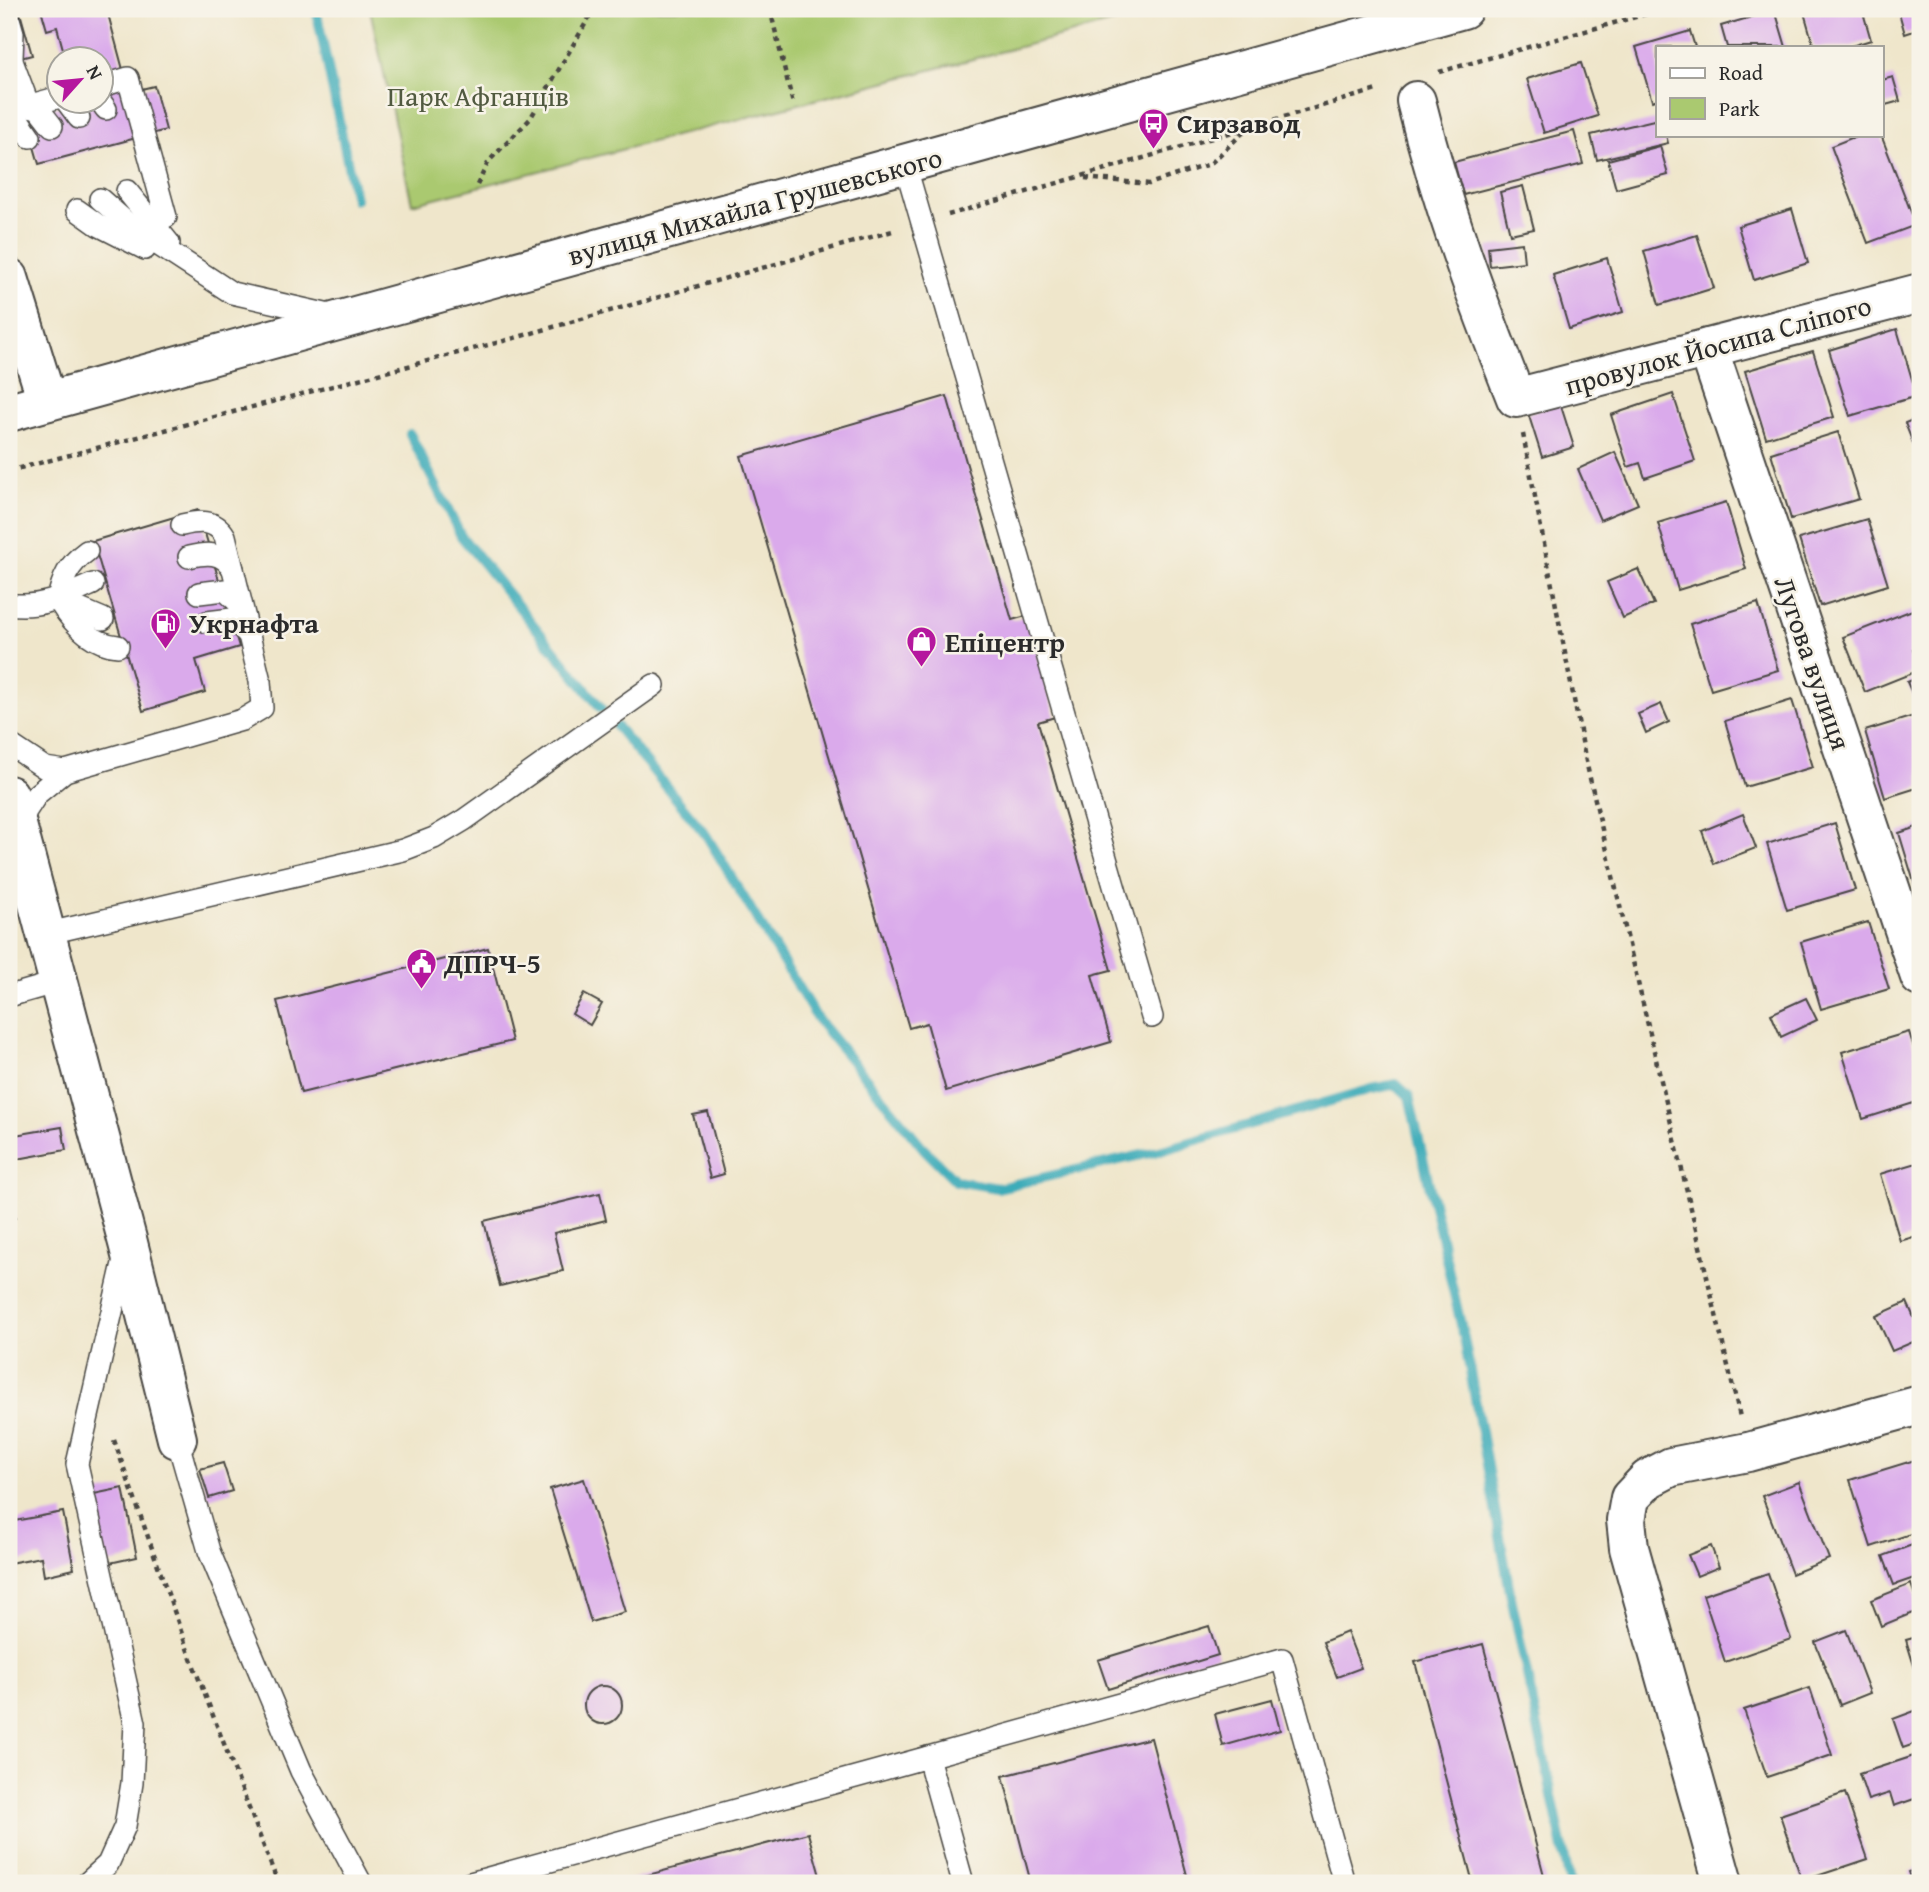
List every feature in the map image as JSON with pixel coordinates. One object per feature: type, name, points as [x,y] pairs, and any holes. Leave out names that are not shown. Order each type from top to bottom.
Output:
[{"type":"street","name":"вулиця Михайла Грушевського","points":[[9,412],[1463,9]]},
{"type":"street","points":[[1411,87],[1434,176],[1474,293],[1516,398]]},
{"type":"street","points":[[9,278],[47,401]]},
{"type":"street","name":"провулок Йосипа Сліпого","points":[[1516,398],[1920,293]]},
{"type":"street","name":"Лугова вулиця","points":[[1707,348],[1920,977]]},
{"type":"street","points":[[9,795],[177,1439]]},
{"type":"street","points":[[1723,1883],[1629,1548],[1626,1520],[1630,1498],[1648,1479],[1671,1467],[1748,1452],[1920,1405]]},
{"type":"lane","points":[[9,19],[13,33],[10,56],[16,118],[30,137]]},
{"type":"lane","points":[[116,82],[128,78],[166,216],[181,259]]},
{"type":"lane","points":[[15,110],[46,105]]},
{"type":"lane","points":[[15,110],[38,108],[52,126]]},
{"type":"lane","points":[[905,164],[1153,1017]]},
{"type":"lane","points":[[149,181],[166,216]]},
{"type":"lane","points":[[127,191],[181,259]]},
{"type":"lane","points":[[100,199],[134,229],[232,293],[346,319]]},
{"type":"lane","points":[[77,210],[141,247],[181,259]]},
{"type":"lane","points":[[19,834],[22,819],[37,794],[65,771],[242,720],[259,712],[263,696],[225,536],[220,529],[202,521],[182,525]]},
{"type":"lane","points":[[87,551],[77,558],[61,580],[58,600],[89,636],[103,645],[118,646]]},
{"type":"lane","points":[[189,557],[216,555],[225,559],[233,569]]},
{"type":"lane","points":[[14,610],[58,600],[93,584]]},
{"type":"lane","points":[[199,593],[225,590],[241,605]]},
{"type":"lane","points":[[58,600],[103,619]]},
{"type":"lane","points":[[206,622],[232,619],[248,634]]},
{"type":"lane","points":[[45,934],[402,850],[434,838],[484,806],[654,685]]},
{"type":"lane","points":[[9,744],[45,768],[65,771]]},
{"type":"lane","points":[[9,996],[58,982]]},
{"type":"lane","points":[[87,1883],[108,1864],[125,1826],[132,1783],[135,1723],[77,1464],[128,1243]]},
{"type":"lane","points":[[177,1439],[209,1551],[301,1771],[361,1883]]},
{"type":"lane","points":[[470,1883],[1282,1659],[1344,1883]]},
{"type":"lane","points":[[928,1757],[963,1883]]},
{"type":"path","points":[[477,185],[489,160],[530,119],[594,9]]},
{"type":"path","points":[[770,9],[793,104]]},
{"type":"path","points":[[9,471],[511,339],[1248,128],[1411,87],[1664,9]]},
{"type":"path","points":[[1082,177],[1149,184],[1210,164],[1248,128]]},
{"type":"path","points":[[1516,398],[1585,757],[1748,1452]]},
{"type":"path","points":[[112,1433],[118,1457],[188,1651],[278,1883]]},
{"type":"green space","name":"Парк Афганців","points":[[370,9],[1166,9],[412,204]]},
{"type":"building","points":[[9,9],[19,9],[32,55],[9,61]]},
{"type":"building","points":[[41,9],[123,9],[108,14],[129,92],[154,86],[166,130],[39,164],[25,115],[46,110],[46,116],[116,116],[116,46],[62,46],[57,27],[47,30]]},
{"type":"building","points":[[1803,9],[1862,9],[1871,40],[1851,46],[1814,46]]},
{"type":"building","points":[[1898,9],[1920,9],[1920,29],[1905,34]]},
{"type":"building","points":[[1775,10],[1786,46],[1727,46],[1721,26]]},
{"type":"building","points":[[1690,31],[1695,46],[1656,46],[1656,100],[1652,101],[1636,47]]},
{"type":"building","points":[[1581,63],[1598,116],[1544,133],[1527,79]]},
{"type":"building","points":[[1893,77],[1900,101],[1884,105],[1884,79]]},
{"type":"building","points":[[1656,119],[1656,136],[1666,136],[1668,143],[1597,160],[1591,135]]},
{"type":"building","points":[[1574,131],[1583,164],[1463,195],[1454,162]]},
{"type":"building","points":[[1856,136],[1881,136],[1916,225],[1868,243],[1831,146]]},
{"type":"building","points":[[1660,146],[1668,175],[1616,189],[1608,160]]},
{"type":"building","points":[[1523,186],[1534,229],[1510,234],[1500,192]]},
{"type":"building","points":[[1792,209],[1808,263],[1754,280],[1738,226]]},
{"type":"building","points":[[1697,235],[1714,288],[1659,305],[1644,251]]},
{"type":"building","points":[[1522,243],[1524,262],[1490,266],[1488,247]]},
{"type":"building","points":[[1607,258],[1623,312],[1569,329],[1553,275]]},
{"type":"building","points":[[1897,329],[1917,396],[1850,416],[1829,350]]},
{"type":"building","points":[[1813,351],[1834,417],[1766,438],[1745,371]]},
{"type":"building","points":[[1673,394],[1695,461],[1645,478],[1640,463],[1628,467],[1611,415]]},
{"type":"building","name":"Епіцентр","points":[[947,396],[1012,620],[1026,616],[1055,717],[1038,722],[1111,970],[1092,975],[1111,1042],[946,1091],[927,1023],[909,1028],[741,456]]},
{"type":"building","points":[[1560,403],[1574,447],[1542,457],[1528,413]]},
{"type":"building","points":[[1920,417],[1920,461],[1905,423]]},
{"type":"building","points":[[1838,432],[1859,499],[1791,519],[1771,453]]},
{"type":"building","points":[[1615,452],[1638,504],[1600,520],[1578,469]]},
{"type":"building","points":[[1726,502],[1746,569],[1678,590],[1658,523]]},
{"type":"building","points":[[198,510],[239,647],[196,660],[205,692],[143,711],[93,541]]},
{"type":"building","points":[[1867,519],[1888,585],[1820,606],[1799,539]]},
{"type":"building","points":[[1638,569],[1654,604],[1623,618],[1607,582]]},
{"type":"building","points":[[1758,603],[1778,670],[1711,690],[1690,624]]},
{"type":"building","points":[[1920,607],[1920,647],[1913,650],[1920,670],[1865,692],[1843,637]]},
{"type":"building","points":[[1920,677],[1920,698],[1915,700],[1907,682]]},
{"type":"building","points":[[1792,700],[1813,767],[1745,787],[1725,721]]},
{"type":"building","points":[[1661,704],[1669,722],[1646,733],[1638,714]]},
{"type":"building","points":[[1920,714],[1920,787],[1885,798],[1865,731]]},
{"type":"building","points":[[1743,814],[1756,848],[1714,864],[1702,831]]},
{"type":"building","points":[[1835,823],[1855,890],[1787,910],[1767,844]]},
{"type":"building","points":[[1920,826],[1920,902],[1899,833]]},
{"type":"building","points":[[1868,922],[1889,989],[1821,1009],[1801,942]]},
{"type":"building","points":[[488,948],[512,1041],[301,1093],[277,1001]]},
{"type":"building","points":[[584,994],[602,1004],[590,1025],[572,1014]]},
{"type":"building","points":[[1806,998],[1817,1020],[1781,1037],[1771,1014]]},
{"type":"building","points":[[1909,1032],[1920,1067],[1920,1101],[1863,1119],[1842,1052]]},
{"type":"building","points":[[708,1112],[724,1174],[710,1178],[693,1115]]},
{"type":"building","points":[[62,1127],[66,1150],[12,1160],[9,1136]]},
{"type":"building","points":[[1920,1162],[1920,1235],[1900,1241],[1880,1174]]},
{"type":"building","points":[[9,1192],[15,1218],[9,1219]]},
{"type":"building","points":[[600,1193],[606,1220],[554,1233],[563,1271],[500,1286],[484,1221]]},
{"type":"building","points":[[1907,1302],[1920,1331],[1920,1339],[1892,1351],[1876,1316]]},
{"type":"building","points":[[1918,1459],[1920,1531],[1871,1547],[1850,1480]]},
{"type":"building","points":[[223,1463],[232,1491],[209,1498],[200,1469]]},
{"type":"building","points":[[584,1479],[625,1612],[591,1622],[550,1489]]},
{"type":"building","points":[[1799,1482],[1829,1559],[1792,1574],[1762,1496]]},
{"type":"building","points":[[123,1488],[137,1557],[105,1564],[89,1495]]},
{"type":"building","points":[[63,1512],[74,1569],[44,1576],[41,1557],[9,1563],[9,1522]]},
{"type":"building","points":[[1920,1542],[1920,1576],[1894,1585],[1883,1556]]},
{"type":"building","points":[[1711,1546],[1719,1567],[1697,1576],[1688,1555]]},
{"type":"building","points":[[1768,1573],[1791,1639],[1725,1662],[1703,1595]]},
{"type":"building","points":[[1911,1584],[1920,1610],[1881,1626],[1871,1600]]},
{"type":"building","points":[[1209,1626],[1218,1655],[1108,1689],[1098,1660]]},
{"type":"building","points":[[1846,1630],[1870,1693],[1840,1705],[1815,1642]]},
{"type":"building","points":[[1347,1632],[1361,1668],[1337,1677],[1323,1642]]},
{"type":"building","points":[[1920,1636],[1920,1685],[1906,1640]]},
{"type":"building","points":[[1483,1644],[1546,1883],[1473,1883],[1415,1662]]},
{"type":"building","points":[[603,1686],[616,1692],[622,1705],[616,1718],[603,1724],[590,1718],[584,1705],[590,1692]]},
{"type":"building","points":[[1810,1688],[1832,1755],[1767,1777],[1744,1710]]},
{"type":"building","points":[[1272,1699],[1280,1730],[1223,1746],[1215,1714]]},
{"type":"building","points":[[1920,1709],[1920,1742],[1903,1748],[1893,1719]]},
{"type":"building","points":[[1151,1738],[1189,1883],[1031,1883],[1003,1776]]},
{"type":"building","points":[[1920,1754],[1920,1797],[1894,1806],[1890,1793],[1868,1800],[1859,1774]]},
{"type":"building","points":[[1845,1793],[1868,1859],[1802,1881],[1780,1815]]},
{"type":"building","points":[[808,1833],[822,1883],[621,1883],[621,1882]]},
{"type":"building","points":[[1920,1867],[1920,1883],[1913,1883],[1909,1872]]},
{"type":"waterway","points":[[316,9],[355,199]]},
{"type":"waterway","points":[[410,434],[461,536],[601,708]]},
{"type":"waterway","points":[[617,727],[706,835],[818,1020],[925,1150],[956,1181],[998,1188],[1163,1150],[1372,1089],[1396,1084],[1409,1096],[1464,1338],[1510,1592],[1570,1883]]},
{"type":"place","name":"Сирзавод","points":[[1154,150]]},
{"type":"place","name":"Укрнафта","points":[[166,650]]},
{"type":"place","name":"Епіцентр","points":[[922,669]]},
{"type":"place","name":"ДПРЧ-5","points":[[421,990]]}]
